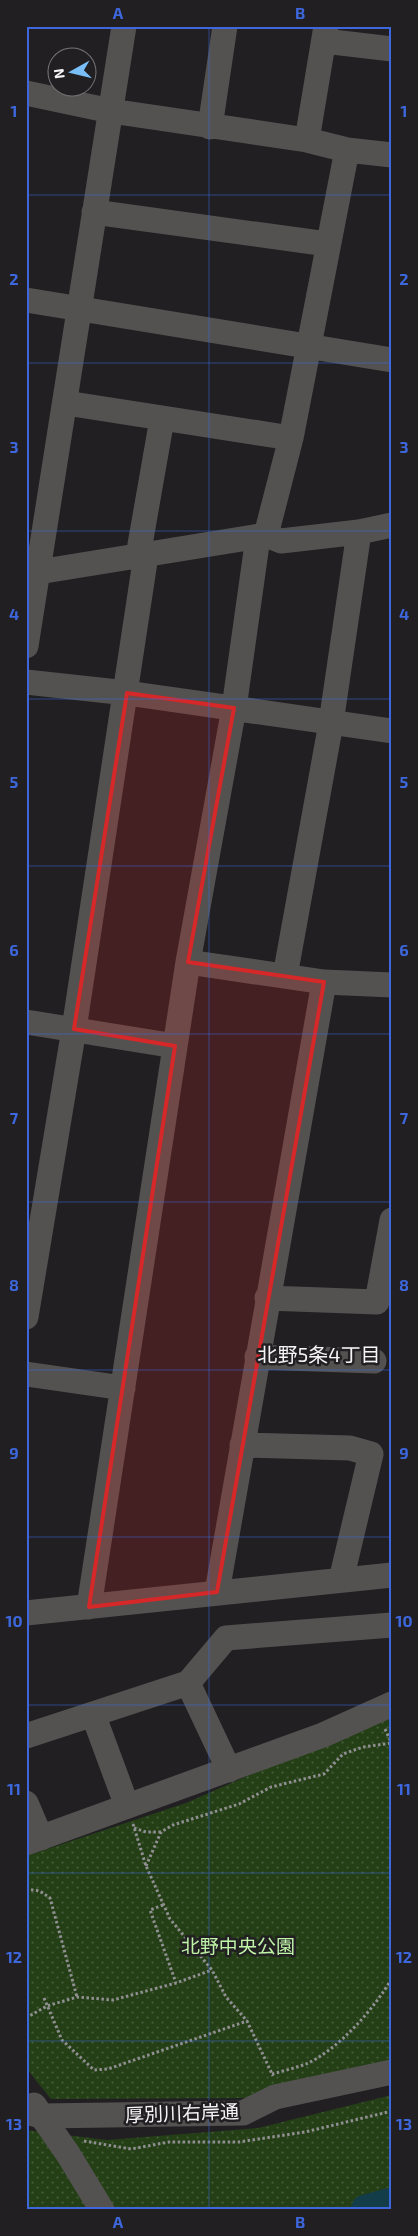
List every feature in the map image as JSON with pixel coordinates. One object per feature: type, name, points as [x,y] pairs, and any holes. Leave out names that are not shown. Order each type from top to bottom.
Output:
[{"type":"street","points":[[26,646],[32,574],[66,403],[78,310],[124,26]]},
{"type":"street","points":[[210,127],[225,26]]},
{"type":"street","points":[[307,140],[325,34],[392,49]]},
{"type":"street","points":[[26,93],[210,127],[307,140],[347,150],[392,155]]},
{"type":"street","points":[[90,1607],[188,962],[234,708],[262,536],[291,438],[327,244],[347,150]]},
{"type":"street","points":[[94,212],[327,244]]},
{"type":"street","points":[[26,300],[392,360]]},
{"type":"street","points":[[66,403],[291,438]]},
{"type":"street","points":[[26,1317],[74,1030],[127,693],[142,556],[162,419]]},
{"type":"street","points":[[32,574],[262,536],[281,540],[359,532],[392,525]]},
{"type":"street","points":[[285,976],[331,723],[359,532]]},
{"type":"street","points":[[26,682],[127,693],[392,731]]},
{"type":"street","points":[[188,962],[324,982],[392,985]]},
{"type":"street","points":[[217,1592],[267,1298],[324,982]]},
{"type":"street","points":[[26,1022],[175,1046]]},
{"type":"street","points":[[267,1298],[377,1302],[392,1220]]},
{"type":"street","points":[[257,1357],[374,1362]]},
{"type":"street","points":[[26,1374],[123,1388]]},
{"type":"street","points":[[242,1445],[350,1448],[370,1454],[342,1580]]},
{"type":"street","points":[[26,1613],[392,1575]]},
{"type":"street","points":[[26,1736],[188,1683],[226,1638],[392,1625]]},
{"type":"street","points":[[188,1683],[229,1770]]},
{"type":"street","points":[[26,1803],[34,1840],[131,1817],[229,1770],[324,1735],[392,1704]]},
{"type":"street","points":[[93,1714],[131,1817]]},
{"type":"street","name":"厚別川右岸通","points":[[34,2114],[243,2113],[274,2085],[392,2072]]},
{"type":"street","points":[[26,2096],[34,2114],[68,2154],[102,2210]]},
{"type":"path","points":[[131,1817],[146,1832],[160,1832],[173,1825],[239,1804],[271,1787],[324,1774],[342,1754],[392,1743]]},
{"type":"path","points":[[131,1817],[146,1866],[170,1919],[212,1970],[226,1997],[247,2021],[274,2085],[341,2039],[379,2000],[392,1978]]},
{"type":"path","points":[[146,1866],[160,1832]]},
{"type":"path","points":[[26,1891],[32,1889],[42,1892],[50,1898],[77,1998]]},
{"type":"path","points":[[163,1905],[150,1910],[176,1983]]},
{"type":"path","points":[[26,2018],[47,2006],[77,1998],[113,2000],[176,1983],[212,1970]]},
{"type":"path","points":[[44,1998],[62,2040],[94,2070],[108,2069],[247,2021]]},
{"type":"highlighted area","points":[[127,693],[234,708],[188,962],[324,982],[217,1592],[89,1607],[175,1046],[74,1029]]},
{"type":"green space","name":"北野中央公園","points":[[392,1712],[392,2060],[261,2098],[51,2099],[26,2068],[26,1856],[186,1803]]},
{"type":"green space","points":[[392,2095],[392,2210],[26,2210],[26,2130],[107,2140],[258,2128]]},
{"type":"waterway","points":[[366,2210],[392,2203]]},
{"type":"district","name":"北野5条4丁目","points":[[319,1355]]}]
